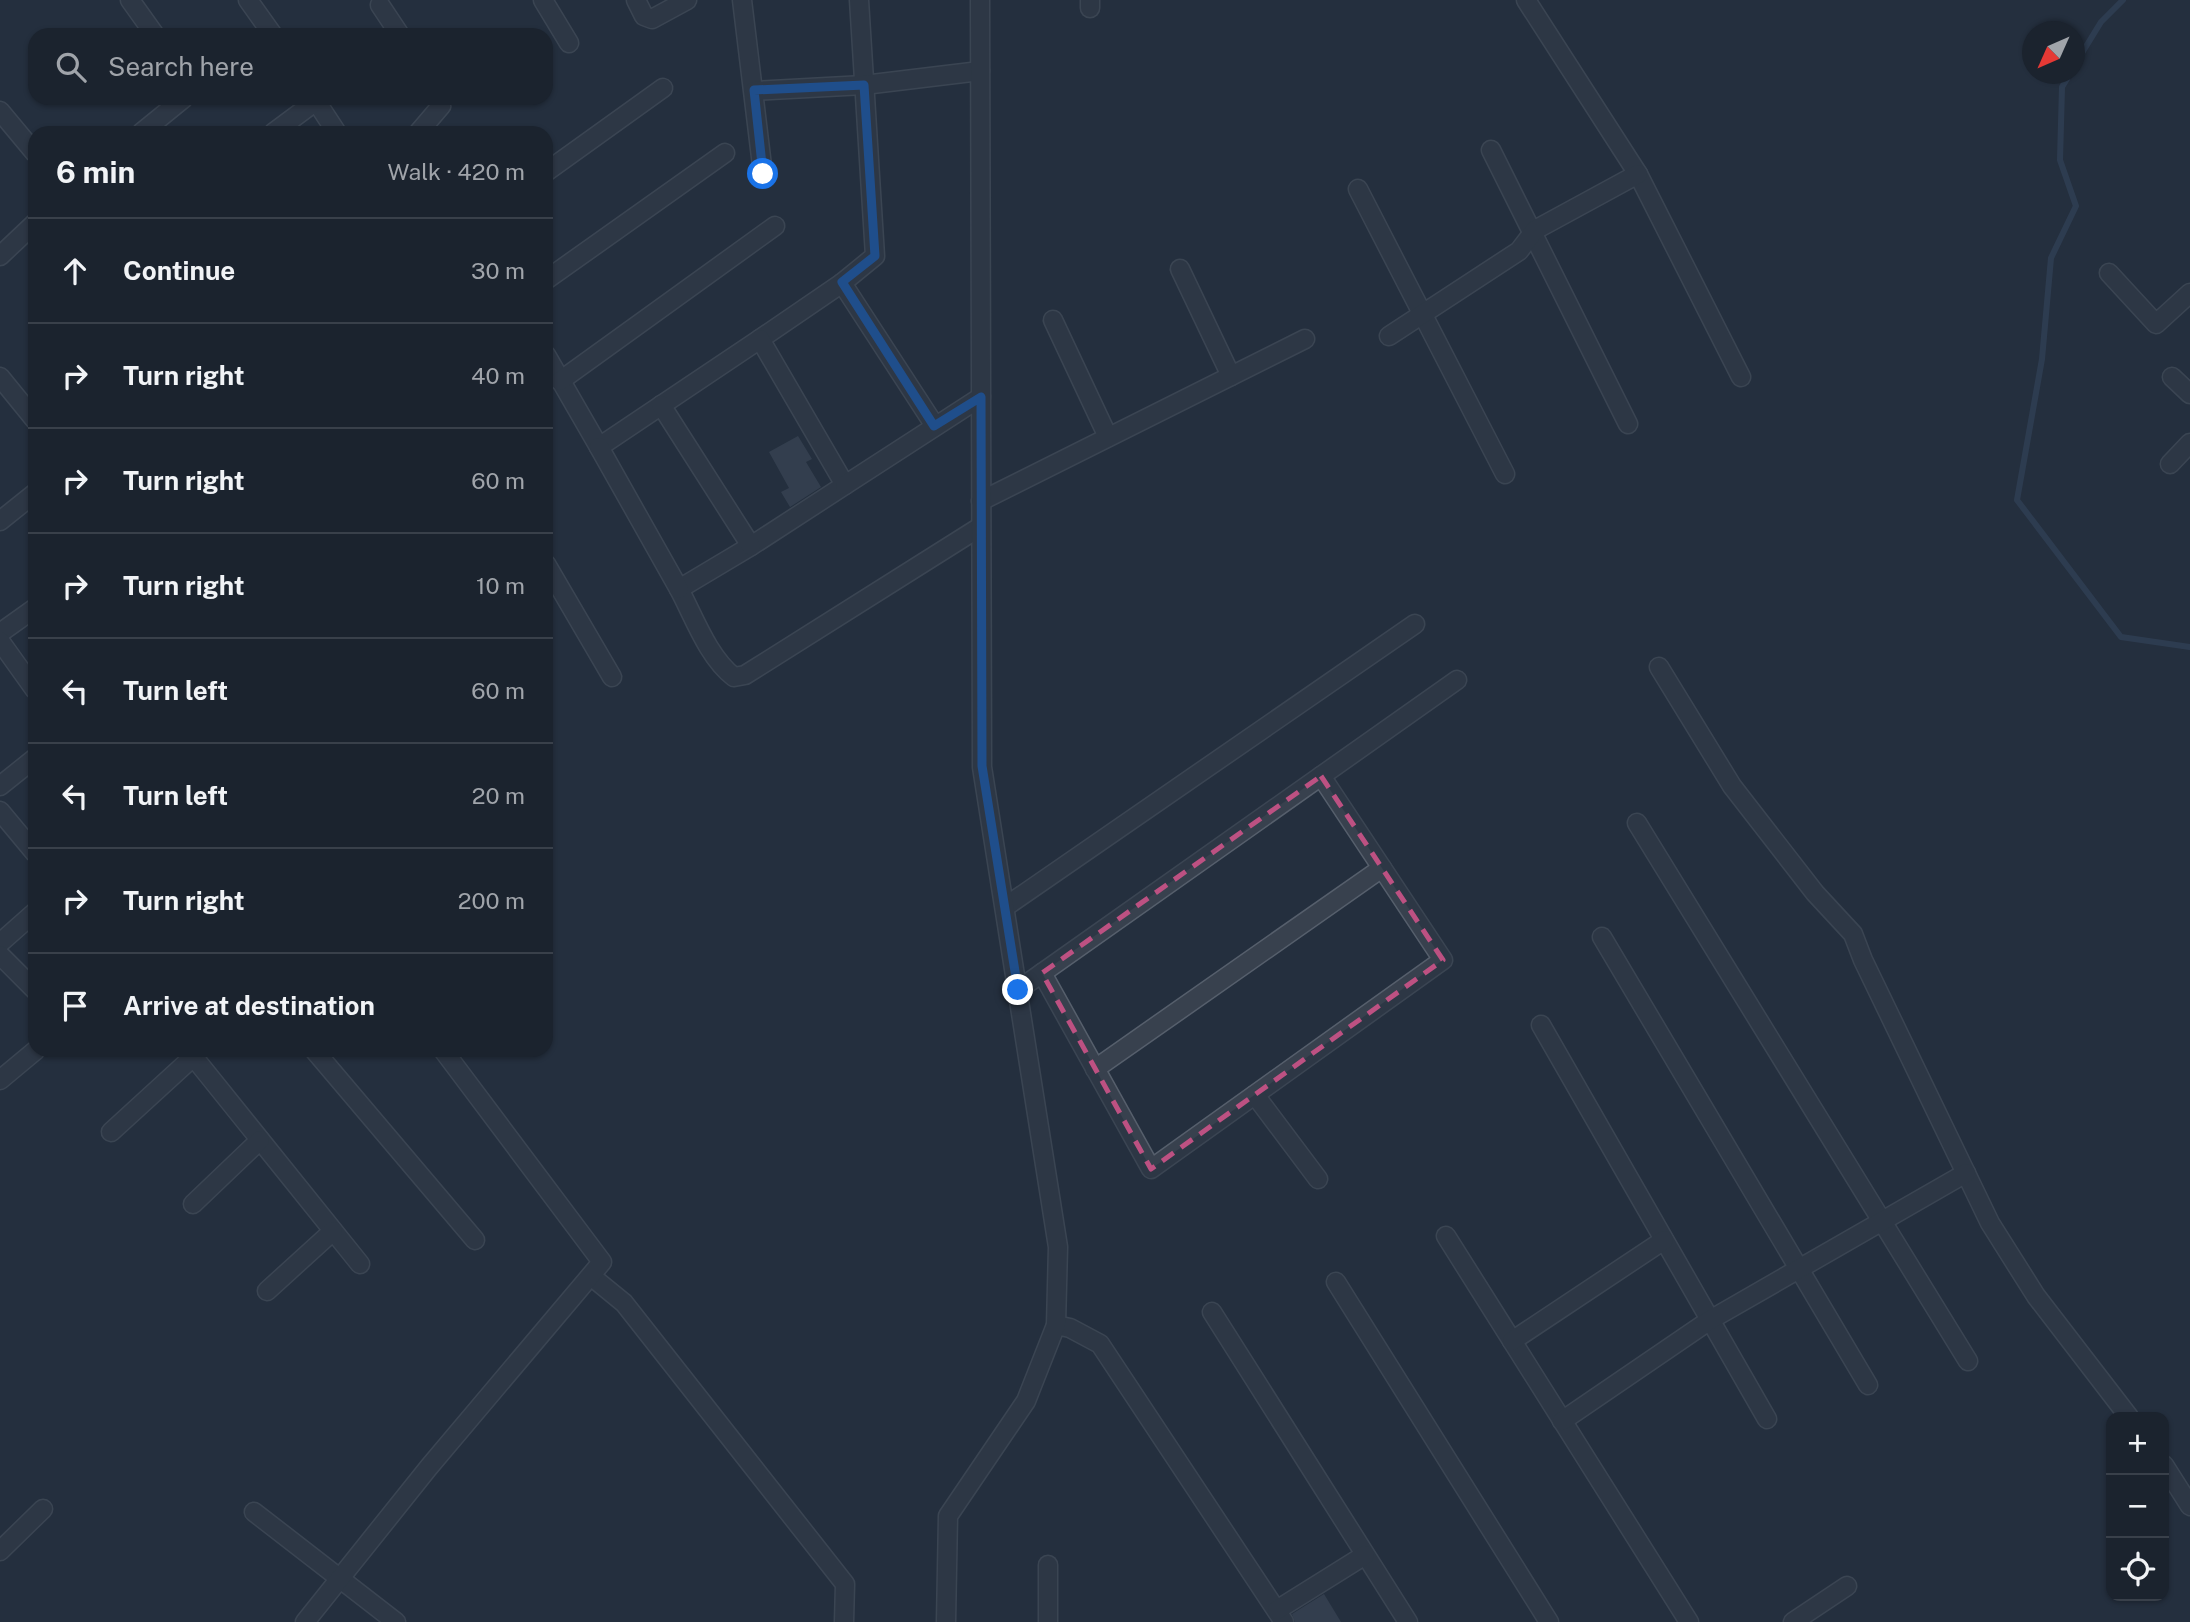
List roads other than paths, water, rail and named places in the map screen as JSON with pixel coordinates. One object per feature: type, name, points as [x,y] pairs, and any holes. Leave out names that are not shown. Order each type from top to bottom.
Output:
[{"type":"street","points":[[130,0],[150,28]]},
{"type":"street","points":[[248,0],[265,28]]},
{"type":"street","points":[[544,0],[569,43]]},
{"type":"street","points":[[636,0],[644,16],[652,19],[687,0]]},
{"type":"street","points":[[743,0],[763,174]]},
{"type":"street","points":[[599,447],[760,339],[875,256],[859,0]]},
{"type":"street","points":[[946,1622],[948,1516],[1026,1401],[1063,1326],[1058,1247],[982,766],[980,0]]},
{"type":"street","points":[[1526,0],[1638,174],[1741,377]]},
{"type":"street","points":[[380,5],[395,28]]},
{"type":"street","points":[[754,90],[864,85],[980,71]]},
{"type":"street","points":[[553,167],[663,88]]},
{"type":"street","points":[[150,126],[175,105]]},
{"type":"street","points":[[282,126],[308,105]]},
{"type":"street","points":[[319,105],[332,126]]},
{"type":"street","points":[[424,126],[440,105]]},
{"type":"street","points":[[0,111],[28,145]]},
{"type":"street","points":[[1491,150],[1628,424]]},
{"type":"street","points":[[553,275],[725,153]]},
{"type":"street","points":[[1390,336],[1519,251],[1532,234],[1638,174]]},
{"type":"street","points":[[1358,189],[1505,474]]},
{"type":"street","points":[[560,381],[775,226]]},
{"type":"street","points":[[0,256],[28,230]]},
{"type":"street","points":[[1180,269],[1231,376]]},
{"type":"street","points":[[2109,273],[2156,324],[2190,293]]},
{"type":"street","points":[[842,282],[934,426]]},
{"type":"street","points":[[1053,320],[1108,437]]},
{"type":"street","points":[[760,339],[845,485]]},
{"type":"street","points":[[981,501],[1305,339]]},
{"type":"street","points":[[553,368],[711,649],[725,670],[734,677],[745,676],[980,527]]},
{"type":"street","points":[[0,377],[28,411]]},
{"type":"street","points":[[2172,377],[2190,394]]},
{"type":"street","points":[[679,589],[751,547],[981,397]]},
{"type":"street","points":[[661,405],[751,547]]},
{"type":"street","points":[[2170,464],[2190,443]]},
{"type":"street","points":[[0,521],[28,499]]},
{"type":"street","points":[[553,576],[612,677]]},
{"type":"street","points":[[0,633],[28,613]]},
{"type":"street","points":[[1005,907],[1415,624]]},
{"type":"street","points":[[0,641],[28,680]]},
{"type":"street","points":[[1659,667],[1732,786],[1815,893],[1853,934],[1863,960],[1990,1223],[2036,1296],[2125,1412]]},
{"type":"street","points":[[1018,990],[1457,680]]},
{"type":"street","points":[[0,786],[28,764]]},
{"type":"street","points":[[1042,973],[1151,1170],[1443,960],[1321,776]]},
{"type":"street","points":[[0,811],[28,845]]},
{"type":"street","points":[[1637,823],[1968,1362]]},
{"type":"street","points":[[1095,1069],[1382,868]]},
{"type":"street","points":[[0,943],[28,918]]},
{"type":"street","points":[[1602,937],[1868,1385]]},
{"type":"street","points":[[0,955],[28,982]]},
{"type":"street","points":[[1541,1025],[1767,1419]]},
{"type":"street","points":[[0,1080],[28,1057]]},
{"type":"street","points":[[111,1132],[188,1057]]},
{"type":"street","points":[[193,1057],[360,1264]]},
{"type":"street","points":[[320,1057],[475,1240]]},
{"type":"street","points":[[305,1622],[429,1467],[603,1262],[448,1057]]},
{"type":"street","points":[[1255,1095],[1318,1179]]},
{"type":"street","points":[[193,1204],[260,1140]]},
{"type":"street","points":[[1563,1421],[1710,1320],[1966,1173]]},
{"type":"street","points":[[267,1291],[333,1231]]},
{"type":"street","points":[[1446,1236],[1689,1622]]},
{"type":"street","points":[[1512,1341],[1664,1240]]},
{"type":"street","points":[[591,1276],[624,1303],[845,1584],[844,1622]]},
{"type":"street","points":[[1336,1282],[1549,1622]]},
{"type":"street","points":[[1212,1312],[1408,1622]]},
{"type":"street","points":[[1063,1326],[1100,1344],[1281,1616],[1365,1555]]},
{"type":"street","points":[[2169,1472],[2190,1504]]},
{"type":"street","points":[[0,1550],[44,1509]]},
{"type":"street","points":[[254,1512],[396,1622]]},
{"type":"street","points":[[1048,1566],[1048,1622]]},
{"type":"street","points":[[1793,1622],[1847,1586]]},
{"type":"waterway","points":[[2085,48],[2101,22],[2123,0]]},
{"type":"waterway","points":[[2064,84],[2060,160],[2076,206],[2051,258],[2042,359],[2017,500],[2121,637],[2190,647]]}]
